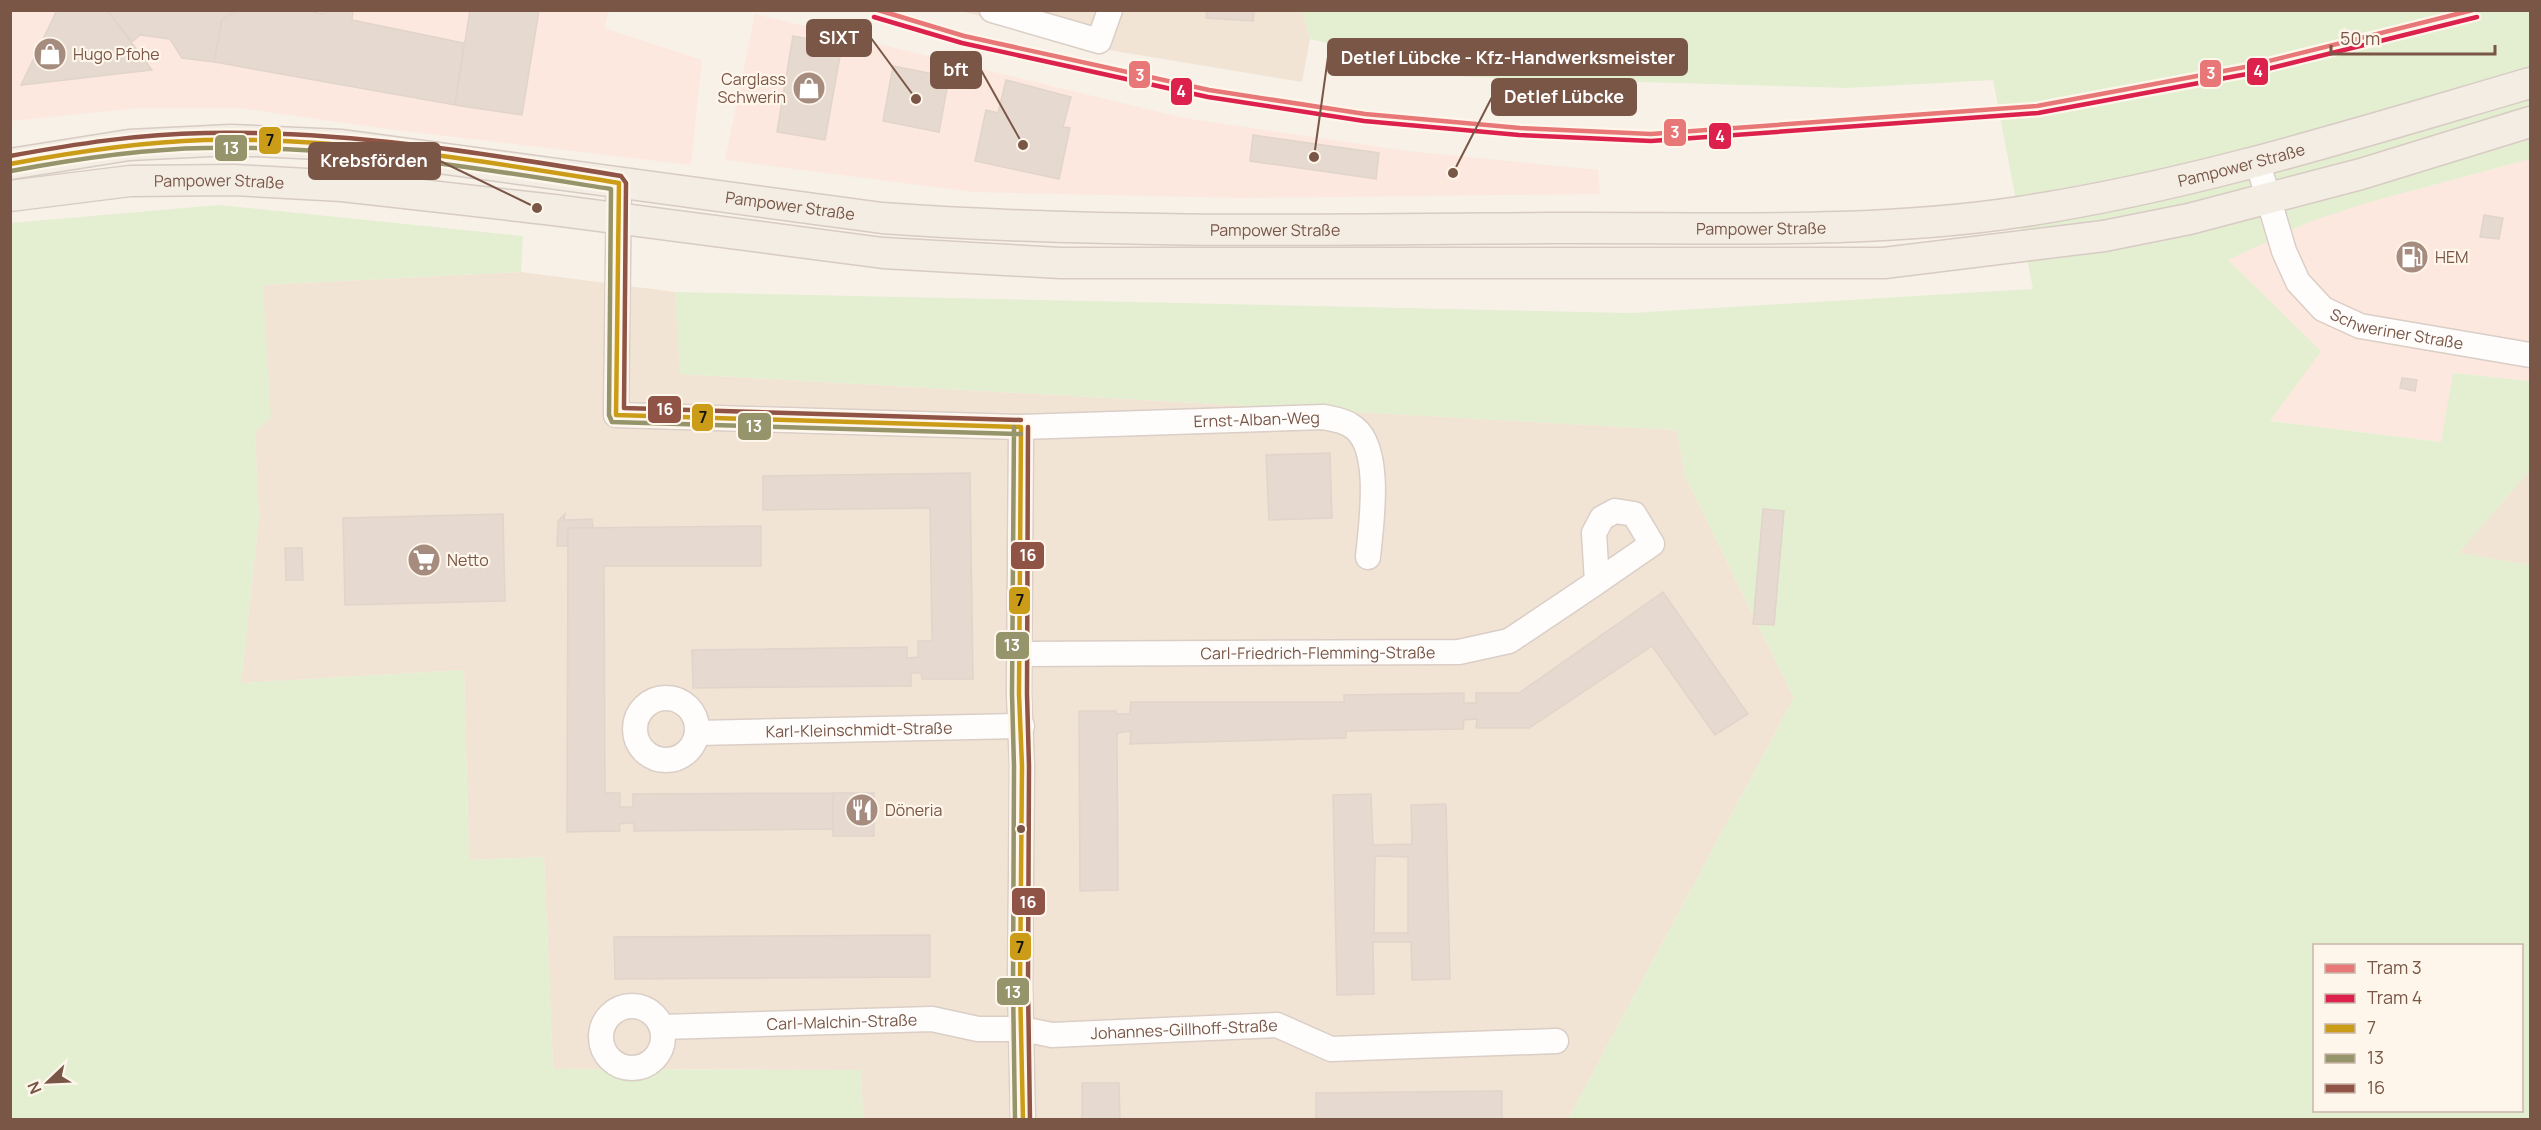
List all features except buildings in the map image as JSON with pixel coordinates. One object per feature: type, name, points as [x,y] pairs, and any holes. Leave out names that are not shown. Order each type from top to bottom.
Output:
[{"type":"main road","name":"Pampower Straße","points":[[10,164],[129,145],[231,140],[342,145],[882,218],[1200,231],[1880,226],[2015,213],[2095,200],[2257,160],[2530,83]]},
{"type":"main road","name":"Pampower Straße","points":[[10,196],[130,181],[234,180],[342,186],[883,254],[1060,263],[1884,263],[2104,236],[2189,219],[2361,174],[2530,122]]},
{"type":"street","points":[[992,10],[1099,41],[1110,10]]},
{"type":"street","name":"Schweriner Straße","points":[[2257,160],[2283,251],[2298,282],[2323,309],[2360,326],[2530,355]]},
{"type":"street","points":[[618,219],[619,183]]},
{"type":"street","name":"Ernst-Alban-Weg","points":[[618,219],[616,415],[1021,427],[1324,417],[1351,425],[1364,439],[1371,455],[1372,512],[1368,557]]},
{"type":"street","points":[[1021,427],[1019,694],[1022,726],[1020,986],[1023,1119]]},
{"type":"street","name":"Carl-Friedrich-Flemming-Straße","points":[[1020,654],[1459,652],[1509,641],[1597,582]]},
{"type":"street","name":"Karl-Kleinschmidt-Straße","points":[[697,733],[1022,726]]},
{"type":"street","name":"Carl-Malchin-Straße","points":[[662,1027],[932,1019],[978,1029],[1022,1029]]},
{"type":"street","name":"Johannes-Gillhoff-Straße","points":[[1022,1029],[1052,1035],[1277,1025],[1331,1049],[1556,1041]]},
{"type":"shaded area","points":[[11,11],[609,11],[604,28],[702,60],[691,165],[395,130],[239,108],[139,108],[11,121]]},
{"type":"shaded area","points":[[961,11],[1303,11],[1310,39],[1302,82],[1096,48]]},
{"type":"shaded area","points":[[755,14],[1184,118],[1407,151],[1598,170],[1600,194],[1240,198],[973,192],[725,160]]},
{"type":"shaded area","points":[[2530,159],[2530,381],[2453,373],[2442,442],[2270,421],[2268,301],[2227,260],[2309,222],[2366,203]]},
{"type":"shaded area","points":[[521,272],[675,292],[681,374],[1677,430],[1685,476],[1794,698],[1568,1119],[863,1120],[861,1070],[553,1069],[544,857],[469,860],[464,670],[241,683],[259,518],[255,433],[262,285]]},
{"type":"shaded area","points":[[2530,470],[2530,565],[2458,553]]},
{"type":"green space","points":[[1303,11],[2530,11],[2530,159],[2366,203],[2309,222],[2228,260],[2321,351],[2270,421],[2441,442],[2453,373],[2530,381],[2530,470],[2459,553],[2530,565],[2530,1119],[1568,1119],[1794,698],[1685,476],[1677,430],[680,374],[675,292],[1631,313],[2033,289],[1993,80],[1847,88],[1467,77],[1310,39]]},
{"type":"green space","points":[[219,205],[523,236],[521,272],[263,285],[271,417],[255,433],[259,518],[241,683],[464,670],[469,860],[544,857],[553,1069],[861,1070],[863,1119],[11,1119],[11,223]]},
{"type":"tram line","name":"3","points":[[878,10],[964,36],[1209,90],[1365,114],[1520,128],[1651,134],[2037,106],[2245,67],[2473,10]]},
{"type":"tram line","name":"4","points":[[874,17],[962,43],[1208,97],[1364,121],[1519,135],[1651,141],[2038,113],[2247,74],[2477,17]]},
{"type":"transit line","name":"16","points":[[10,156],[131,138],[205,133],[257,133],[361,139],[465,151],[621,176],[626,183],[624,408],[1021,420]]},
{"type":"transit line","name":"7","points":[[10,164],[131,145],[204,140],[256,140],[309,142],[413,152],[619,183]]},
{"type":"transit line","name":"13","points":[[11,171],[132,153],[205,148],[256,148],[358,154],[510,173],[611,189],[609,415],[612,422],[1021,434]]},
{"type":"transit line","name":"7","points":[[619,183],[616,415],[1021,427]]},
{"type":"transit line","name":"13","points":[[1014,427],[1012,694],[1015,1120]]},
{"type":"transit line","name":"7","points":[[1021,427],[1019,694],[1022,766],[1020,986],[1023,1120]]},
{"type":"transit line","name":"16","points":[[1028,427],[1030,1120]]},
{"type":"place","name":"Hugo Pfohe","points":[[50,54]]},
{"type":"place","name":"Carglass Schwerin","points":[[809,88]]},
{"type":"place","name":"SIXT","points":[[916,99]]},
{"type":"place","name":"bft","points":[[1023,145]]},
{"type":"place","name":"Detlef Lübcke - Kfz-Handwerksmeister","points":[[1314,157]]},
{"type":"place","name":"Detlef Lübcke","points":[[1453,173]]},
{"type":"place","name":"Krebsförden","points":[[537,208]]},
{"type":"place","name":"HEM","points":[[2412,257]]},
{"type":"place","name":"Netto","points":[[424,560]]},
{"type":"place","name":"Döneria","points":[[862,810]]}]
